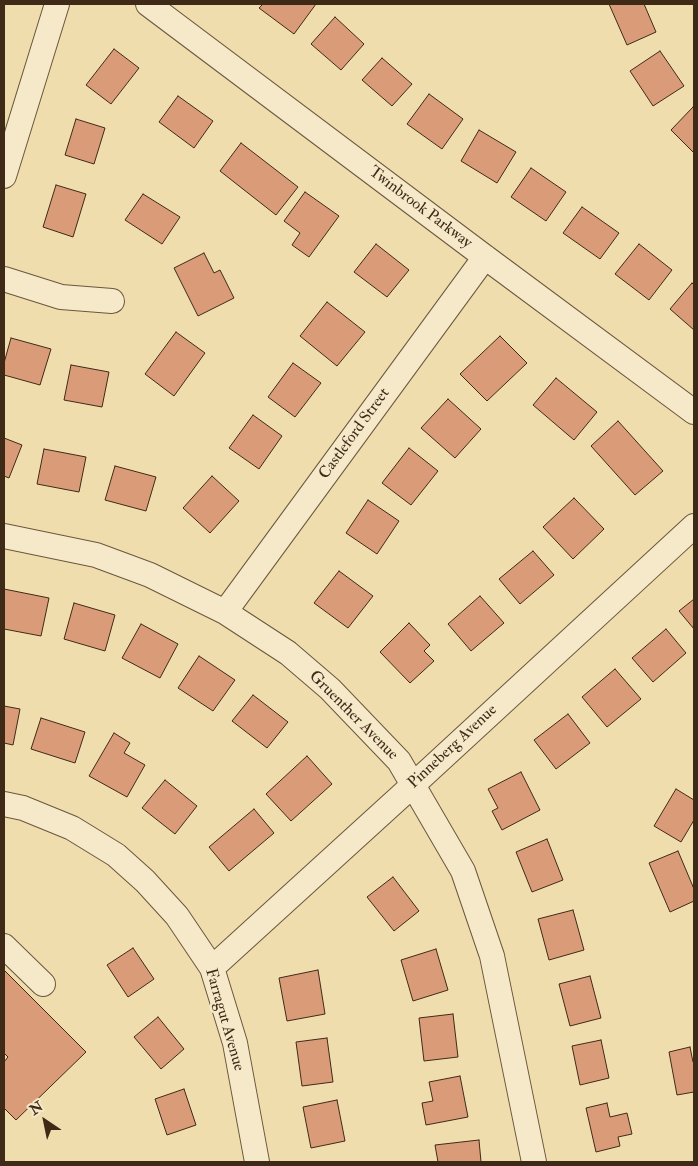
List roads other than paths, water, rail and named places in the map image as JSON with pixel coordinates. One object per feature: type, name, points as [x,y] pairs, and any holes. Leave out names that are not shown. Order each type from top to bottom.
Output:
[{"type":"street","points":[[4,176],[57,4]]},
{"type":"street","name":"Twinbrook Parkway","points":[[148,4],[694,412]]},
{"type":"street","name":"Castleford Street","points":[[225,612],[485,257]]},
{"type":"street","points":[[4,279],[61,297],[112,302]]},
{"type":"street","name":"Pinneberg Avenue","points":[[212,968],[694,526]]},
{"type":"street","name":"Gruenther Avenue","points":[[4,536],[96,555],[150,575],[225,612],[288,653],[330,689],[399,761],[463,871],[492,956],[534,1162]]},
{"type":"street","name":"Farragut Avenue","points":[[4,804],[23,808],[72,828],[116,855],[145,881],[177,916],[212,968],[235,1043],[257,1162]]},
{"type":"street","points":[[4,946],[43,984]]}]
